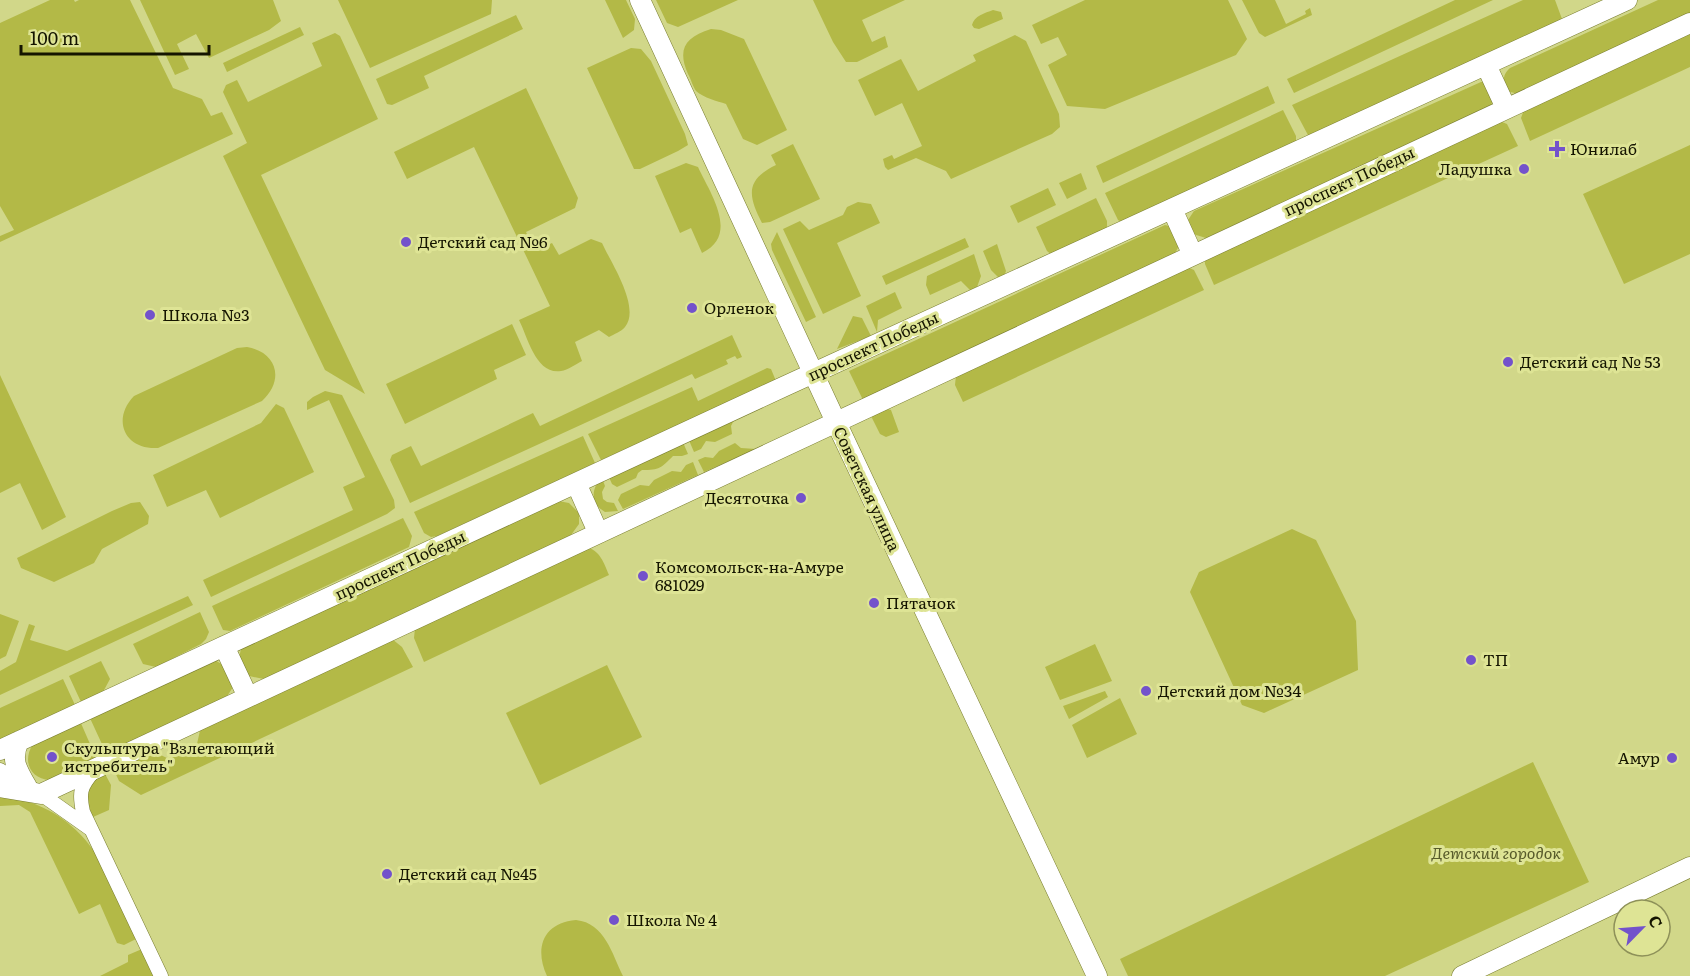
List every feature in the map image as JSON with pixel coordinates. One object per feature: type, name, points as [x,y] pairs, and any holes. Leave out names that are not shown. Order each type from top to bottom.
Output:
[{"type":"main road","name":"Советская улица","points":[[640,0],[1097,976]]},
{"type":"main road","name":"проспект Победы","points":[[0,750],[813,373],[1627,0]]},
{"type":"main road","name":"проспект Победы","points":[[34,790],[95,769],[1192,253],[1690,23]]},
{"type":"main road","points":[[1486,65],[1506,108]]},
{"type":"main road","points":[[1172,209],[1192,253]]},
{"type":"main road","points":[[576,483],[598,532]]},
{"type":"main road","points":[[224,646],[248,697]]},
{"type":"main road","points":[[19,741],[14,752],[15,766],[34,790]]},
{"type":"main road","points":[[0,787],[34,790]]},
{"type":"main road","points":[[1462,976],[1690,867]]},
{"type":"street","points":[[95,769],[82,783],[80,797],[83,812],[161,976]]},
{"type":"street","points":[[0,770],[34,790],[93,832]]},
{"type":"green space","points":[[50,0],[74,0],[75,2],[79,0],[130,0],[173,88],[202,99],[211,116],[222,112],[233,134],[0,242],[0,236],[14,230],[0,206],[0,23]]},
{"type":"green space","points":[[140,0],[273,0],[281,21],[269,30],[209,58],[196,34],[177,44],[189,69],[175,75]]},
{"type":"green space","points":[[338,0],[492,0],[491,14],[370,68]]},
{"type":"green space","points":[[605,0],[626,0],[635,19],[634,30],[623,38]]},
{"type":"green space","points":[[656,0],[738,0],[678,27],[667,23]]},
{"type":"green space","points":[[813,0],[905,0],[862,20],[872,42],[885,36],[888,47],[857,62],[846,62],[833,42]]},
{"type":"green space","points":[[1085,0],[1228,0],[1247,39],[1236,55],[1105,109],[1067,106],[1048,65],[1067,55],[1058,37],[1041,44],[1032,25]]},
{"type":"green space","points":[[1242,0],[1275,0],[1286,24],[1306,14],[1305,11],[1310,8],[1312,15],[1265,37],[1259,33]]},
{"type":"green space","points":[[1455,0],[1493,0],[1294,93],[1287,79]]},
{"type":"green space","points":[[1523,0],[1555,0],[1562,19],[1309,137],[1292,105]]},
{"type":"green space","points":[[1658,0],[1690,0],[1690,15],[1519,94],[1506,91],[1504,79],[1510,68]]},
{"type":"green space","points":[[993,10],[1001,12],[1003,19],[979,29],[974,28],[972,25],[975,19]]},
{"type":"green space","points":[[516,15],[523,29],[424,76],[429,88],[392,105],[387,104],[376,79]]},
{"type":"green space","points":[[300,27],[304,35],[227,72],[223,63]]},
{"type":"green space","points":[[711,29],[721,30],[744,39],[787,130],[757,145],[743,139],[726,104],[696,91],[685,65],[684,51],[689,40]]},
{"type":"green space","points":[[1690,30],[1690,67],[1530,141],[1521,118],[1525,107]]},
{"type":"green space","points":[[335,33],[340,36],[378,119],[261,175],[365,394],[325,370],[223,156],[247,143],[223,92],[226,85],[237,80],[248,102],[322,66],[312,43]]},
{"type":"green space","points":[[1015,35],[1026,41],[1059,114],[1060,127],[1052,134],[951,179],[946,171],[916,158],[888,170],[883,159],[892,155],[894,159],[922,146],[902,103],[875,116],[858,80],[901,59],[918,91],[976,61],[973,55]]},
{"type":"green space","points":[[631,48],[641,49],[651,61],[688,145],[640,169],[634,169],[587,68]]},
{"type":"green space","points":[[1484,82],[1493,101],[1491,105],[1206,238],[1193,234],[1188,220],[1194,211]]},
{"type":"green space","points":[[1268,86],[1275,103],[1103,183],[1096,166]]},
{"type":"green space","points":[[526,88],[578,198],[575,208],[526,232],[535,251],[552,243],[559,255],[591,239],[602,243],[623,285],[629,308],[629,318],[625,327],[619,332],[609,337],[599,330],[575,342],[582,361],[561,371],[552,371],[539,361],[519,320],[550,306],[474,147],[407,179],[394,152]]},
{"type":"green space","points":[[1283,110],[1296,136],[1296,145],[1124,224],[1118,220],[1105,193]]},
{"type":"green space","points":[[1497,120],[1507,124],[1518,146],[1214,285],[1205,264],[1205,257]]},
{"type":"green space","points":[[793,144],[820,199],[770,222],[762,223],[752,197],[754,183],[776,165],[771,155]]},
{"type":"green space","points":[[1690,145],[1690,254],[1624,284],[1583,194]]},
{"type":"green space","points":[[686,163],[698,167],[719,213],[721,225],[719,236],[713,245],[702,253],[691,228],[680,233],[655,176]]},
{"type":"green space","points":[[1081,173],[1087,189],[1067,199],[1059,183]]},
{"type":"green space","points":[[1048,188],[1056,205],[1018,223],[1010,206]]},
{"type":"green space","points":[[1096,198],[1107,221],[1107,232],[1052,255],[1047,251],[1036,227]]},
{"type":"green space","points":[[858,202],[871,204],[880,223],[837,243],[861,296],[823,314],[783,229],[800,221],[809,230],[843,215],[847,207]]},
{"type":"green space","points":[[1165,225],[1173,227],[1179,246],[1175,253],[863,400],[849,371]]},
{"type":"green space","points":[[777,232],[816,317],[806,322],[772,250],[771,244]]},
{"type":"green space","points":[[965,238],[969,247],[886,285],[882,276]]},
{"type":"green space","points":[[997,244],[1006,271],[1002,281],[991,270],[983,251]]},
{"type":"green space","points":[[974,254],[981,276],[977,287],[970,290],[961,281],[930,295],[926,285],[927,276]]},
{"type":"green space","points":[[1185,266],[1194,270],[1204,290],[963,402],[955,385],[956,375]]},
{"type":"green space","points":[[895,292],[902,308],[878,320],[877,332],[866,306]]},
{"type":"green space","points":[[853,316],[862,318],[871,336],[837,349]]},
{"type":"green space","points":[[512,324],[526,355],[494,370],[497,379],[405,424],[386,384]]},
{"type":"green space","points":[[732,335],[742,357],[737,359],[735,356],[726,360],[728,364],[695,379],[692,374],[410,503],[390,460],[392,455],[411,446],[421,466],[533,413],[540,426]]},
{"type":"green space","points":[[247,347],[265,355],[274,368],[274,384],[262,401],[158,448],[137,444],[130,439],[125,432],[123,415],[134,396],[237,348]]},
{"type":"green space","points":[[767,368],[771,369],[776,381],[601,460],[588,434],[692,387],[698,401]]},
{"type":"green space","points":[[0,375],[66,517],[42,530],[20,483],[0,493]]},
{"type":"green space","points":[[325,391],[342,395],[394,500],[395,508],[387,514],[211,597],[203,580],[353,510],[343,487],[365,477],[329,400],[307,410],[307,402]]},
{"type":"green space","points":[[276,404],[284,408],[314,472],[220,518],[206,490],[167,507],[153,475],[261,423]]},
{"type":"green space","points":[[884,408],[891,410],[899,432],[886,437],[880,434],[870,414]]},
{"type":"green space","points":[[735,418],[731,426],[732,434],[715,442],[706,441],[701,449],[694,452],[688,438]]},
{"type":"green space","points":[[583,436],[595,463],[437,536],[431,537],[424,533],[414,512]]},
{"type":"green space","points":[[682,440],[688,454],[673,456],[657,469],[642,470],[636,478],[617,487],[612,484],[608,475]]},
{"type":"green space","points":[[735,443],[741,448],[756,449],[704,472],[698,460],[705,457],[713,458],[719,451]]},
{"type":"green space","points":[[693,462],[698,475],[623,509],[618,500],[621,494],[640,485],[649,486],[654,480],[672,471],[681,472],[686,465]]},
{"type":"green space","points":[[602,478],[605,486],[602,492],[603,499],[614,503],[618,511],[605,512],[595,501],[595,487]]},
{"type":"green space","points":[[553,500],[569,503],[579,513],[579,524],[571,535],[264,679],[249,676],[242,665],[240,654],[243,645]]},
{"type":"green space","points":[[140,502],[149,516],[148,524],[102,549],[94,563],[54,582],[21,568],[17,558],[112,511],[131,503]]},
{"type":"green space","points":[[403,518],[412,536],[409,547],[230,631],[223,630],[212,606]]},
{"type":"green space","points":[[1292,529],[1316,540],[1356,621],[1358,670],[1264,713],[1242,705],[1190,592],[1199,572]]},
{"type":"green space","points":[[586,547],[598,554],[609,575],[424,662],[414,638],[415,628]]},
{"type":"green space","points":[[188,596],[193,605],[0,695],[0,671],[16,662],[29,624],[35,626],[30,640],[67,651]]},
{"type":"green space","points":[[200,612],[209,632],[201,644],[156,667],[143,664],[133,644]]},
{"type":"green space","points":[[0,614],[19,621],[6,656],[0,659]]},
{"type":"green space","points":[[392,639],[402,647],[413,667],[141,795],[119,781],[113,768],[150,750],[167,758],[197,744],[201,726]]},
{"type":"green space","points":[[1095,644],[1112,681],[1060,700],[1045,667]]},
{"type":"green space","points":[[215,660],[226,667],[233,687],[226,698],[107,755],[89,716]]},
{"type":"green space","points":[[101,661],[110,679],[103,692],[81,702],[69,676]]},
{"type":"green space","points":[[607,665],[642,737],[540,785],[506,713]]},
{"type":"green space","points":[[63,679],[75,705],[0,740],[0,708]]},
{"type":"green space","points":[[1105,691],[1108,697],[1069,719],[1063,706]]},
{"type":"green space","points":[[1120,698],[1137,734],[1087,758],[1072,725]]},
{"type":"green space","points":[[80,721],[97,760],[50,780],[33,773],[28,757],[33,744]]},
{"type":"green space","name":"Детский городок","points":[[1533,762],[1589,882],[1385,976],[1128,976],[1120,959]]},
{"type":"green space","points":[[104,772],[111,785],[109,810],[93,817],[89,804],[89,792],[94,781]]},
{"type":"green space","points":[[0,796],[28,802],[54,813],[86,841],[110,877],[138,938],[124,945],[117,943],[100,904],[79,914],[30,812],[19,805],[0,806]]},
{"type":"green space","points":[[576,920],[586,922],[601,933],[623,976],[547,976],[541,956],[544,939],[556,926]]},
{"type":"green space","points":[[142,949],[154,976],[100,976],[128,962],[128,955]]},
{"type":"place","name":"Юнилаб","points":[[1557,149]]},
{"type":"place","name":"Ладушка","points":[[1524,169]]},
{"type":"place","name":"Детский сад №6","points":[[406,242]]},
{"type":"place","name":"Орленок","points":[[692,308]]},
{"type":"place","name":"Школа №3","points":[[150,315]]},
{"type":"place","name":"Детский сад № 53","points":[[1508,362]]},
{"type":"place","name":"Десяточка","points":[[801,498]]},
{"type":"place","name":"Комсомольск-на-Амуре 681029","points":[[643,576]]},
{"type":"place","name":"Пятачок","points":[[874,603]]},
{"type":"place","name":"ТП","points":[[1471,660]]},
{"type":"place","name":"Детский дом №34","points":[[1146,691]]},
{"type":"place","name":"Скульптура \"Взлетающий истребитель\"","points":[[52,757]]},
{"type":"place","name":"Амур","points":[[1672,758]]},
{"type":"place","name":"Детский сад №45","points":[[387,874]]},
{"type":"place","name":"Школа № 4","points":[[614,920]]}]
